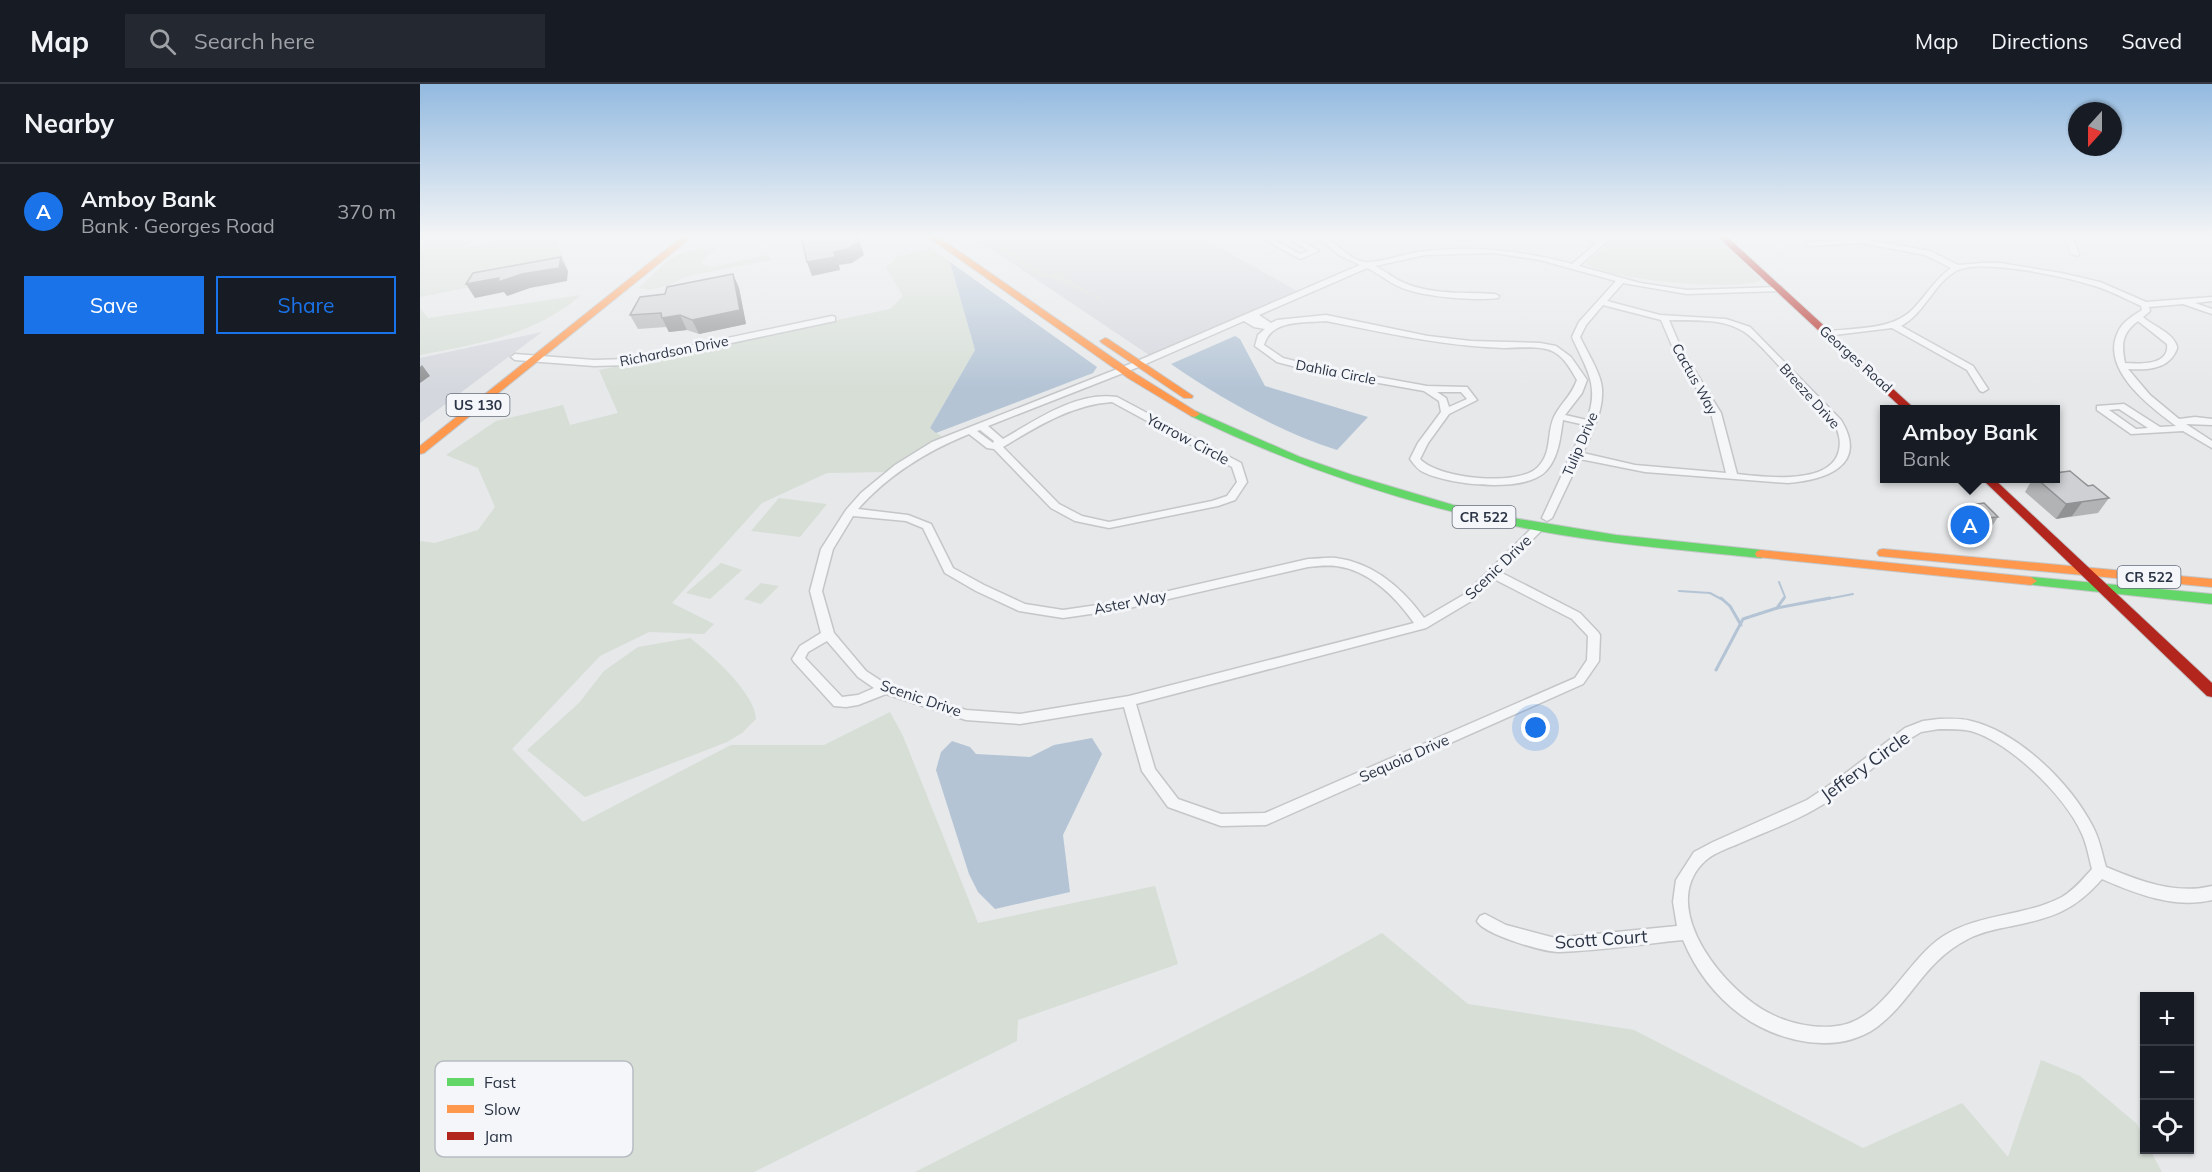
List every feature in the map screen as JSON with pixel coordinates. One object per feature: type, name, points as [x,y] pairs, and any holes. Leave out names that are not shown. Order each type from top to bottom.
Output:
[{"type":"main road","points":[[511,361],[605,287]]},
{"type":"main road","name":"US 130","points":[[420,451],[625,287]]},
{"type":"main road","name":"CR 522","points":[[1003,287],[1122,370],[1189,412],[1318,470],[1409,498],[1617,539],[2212,599]]},
{"type":"main road","name":"CR 522","points":[[1025,287],[1191,398],[1250,430],[1302,452],[1371,476],[1542,523],[2212,583]]},
{"type":"main road","name":"Georges Road","points":[[1777,287],[1906,405]]},
{"type":"main road","points":[[1991,483],[2212,692]]},
{"type":"street","name":"Scenic Drive","points":[[1316,287],[1138,364],[935,444],[899,467],[865,495],[850,512],[827,549],[816,591],[828,635],[862,674],[885,689],[966,715],[1020,718],[1129,701],[1422,625],[1470,597],[1542,523]]},
{"type":"street","points":[[1407,287],[1415,290],[1495,296]]},
{"type":"street","name":"Tulip Drive","points":[[1542,523],[1577,455],[1599,391],[1576,337],[1581,324],[1615,287]]},
{"type":"street","name":"Scenic Drive","points":[[1651,287],[1688,292],[1722,292],[1769,287]]},
{"type":"street","points":[[1829,334],[1894,326],[1907,320],[1937,287]]},
{"type":"street","points":[[2105,287],[2145,305],[2212,299]]},
{"type":"street","points":[[2183,301],[2212,312]]},
{"type":"street","name":"Breeze Drive","points":[[1577,455],[1633,467],[1784,481],[1820,475],[1836,466],[1843,457],[1845,446],[1842,429],[1838,422],[1747,329],[1716,318],[1646,315],[1601,302]]},
{"type":"street","points":[[2145,305],[2146,311],[2122,332],[2118,340],[2116,350],[2120,365],[2137,387],[2181,425],[2212,445]]},
{"type":"street","points":[[1248,316],[1271,327],[1277,323],[1297,319],[1326,318],[1428,339],[1556,349],[1568,359],[1581,381],[1577,393],[1559,416],[1551,458],[1538,473],[1510,482],[1471,480],[1425,469],[1415,459],[1423,443],[1446,412],[1472,400],[1464,389],[1427,389]]},
{"type":"street","name":"Cactus Way","points":[[1664,317],[1677,348],[1716,413],[1732,477]]},
{"type":"street","points":[[2120,365],[2136,367],[2157,365],[2169,357],[2172,351],[2173,347],[2166,338],[2139,317]]},
{"type":"street","name":"Richardson Drive","points":[[511,361],[536,359],[594,363],[628,362],[832,319]]},
{"type":"street","points":[[1894,326],[1970,368],[1983,389]]},
{"type":"street","name":"Dahlia Circle","points":[[1271,327],[1262,335],[1259,346],[1280,360],[1311,368],[1427,389]]},
{"type":"street","points":[[1427,389],[1443,400],[1446,412]]},
{"type":"street","name":"Yarrow Circle","points":[[976,428],[990,446],[997,446],[1073,404],[1095,399],[1114,399],[1237,465],[1242,482],[1231,498],[1214,504],[1109,525],[1079,519],[1055,506],[997,446]]},
{"type":"street","points":[[2156,429],[2121,406],[2100,408],[2134,432],[2156,429],[2181,425],[2195,420],[2212,422]]},
{"type":"street","points":[[1559,416],[1589,423]]},
{"type":"street","name":"Aster Way","points":[[850,512],[908,518],[927,526],[949,570],[980,588],[1023,608],[1063,614],[1125,604],[1308,563],[1337,562],[1368,570],[1387,584],[1422,625]]},
{"type":"street","name":"Sequoia Drive","points":[[1129,701],[1149,771],[1173,802],[1221,820],[1266,819],[1579,681],[1593,661],[1594,635],[1576,616],[1494,574]]},
{"type":"street","points":[[828,635],[804,649],[798,659],[839,702],[855,703],[885,689]]},
{"type":"street","name":"Jeffery Circle","points":[[1939,724],[1971,726],[2003,739],[2021,752],[2072,806],[2088,832],[2100,871],[2068,902],[1967,931],[1952,939],[1925,960],[1882,1011],[1862,1027],[1846,1033],[1814,1035],[1764,1020],[1743,1006],[1725,990],[1704,963],[1686,932],[1680,908],[1682,885],[1697,860],[1716,847],[1821,799],[1911,730],[1939,724]]},
{"type":"street","points":[[2100,871],[2118,880],[2174,895],[2202,897],[2212,893]]},
{"type":"street","name":"Scott Court","points":[[1485,921],[1503,931],[1555,945],[1686,932]]},
{"type":"shaded area","points":[[420,287],[472,287],[420,297]]},
{"type":"shaded area","points":[[640,287],[663,287],[648,290]]},
{"type":"shaded area","points":[[897,287],[957,287],[975,350],[930,428],[945,439],[889,472],[827,473],[762,503],[672,603],[714,624],[704,634],[649,632],[600,656],[512,749],[583,822],[731,745],[824,745],[890,712],[903,736],[978,923],[1155,886],[1178,964],[1018,1020],[1017,1041],[754,1172],[420,1172],[420,541],[435,543],[478,530],[495,507],[478,468],[446,455],[496,421],[563,405],[570,425],[618,413],[599,370],[890,309],[903,296]]},
{"type":"shaded area","points":[[1047,287],[1290,287],[1299,292],[1152,357]]},
{"type":"shaded area","points":[[1072,287],[1080,287],[1095,296],[1100,295],[1099,299]]},
{"type":"shaded area","points":[[581,295],[564,309],[525,329],[484,342],[420,355],[420,308],[428,318]]},
{"type":"shaded area","points":[[542,332],[420,423],[420,358]]},
{"type":"shaded area","points":[[779,498],[827,504],[800,537],[751,531]]},
{"type":"shaded area","points":[[721,563],[742,570],[710,599],[686,593]]},
{"type":"shaded area","points":[[761,583],[779,586],[761,604],[744,599]]},
{"type":"shaded area","points":[[690,638],[720,664],[748,698],[756,719],[742,733],[727,742],[585,797],[527,750],[579,703],[604,671],[638,647]]},
{"type":"shaded area","points":[[1382,933],[1468,1004],[1634,1030],[1863,1148],[1962,1103],[2008,1157],[2041,1060],[2080,1076],[2137,1124],[2140,1130],[2140,1154],[2152,1154],[2162,1172],[915,1172],[1313,971]]},
{"type":"water","points":[[957,287],[985,287],[1097,367],[1093,373],[936,433],[930,428],[975,350]]},
{"type":"water","points":[[1235,336],[1240,339],[1265,386],[1368,417],[1337,450],[1272,424],[1210,390],[1171,364]]},
{"type":"water","points":[[1092,738],[1102,754],[1063,835],[1070,892],[995,909],[978,892],[969,874],[936,770],[941,752],[952,741],[970,747],[976,754],[1030,757],[1054,745]]},
{"type":"building","points":[[667,287],[735,287],[740,310],[692,320],[680,315],[662,318],[661,313],[630,315],[640,297],[665,294]]},
{"type":"building","points":[[2070,471],[2088,486],[2093,485],[2109,498],[2066,504],[2042,483],[2060,483],[2060,472]]},
{"type":"building","points":[[1984,503],[1998,517],[1964,519],[1955,510],[1965,509],[1962,506]]},
{"type":"waterway","points":[[1779,582],[1785,597],[1783,600]]},
{"type":"waterway","points":[[1679,591],[1710,593],[1723,600]]},
{"type":"waterway","points":[[1822,600],[1853,594]]},
{"type":"waterway","points":[[1721,598],[1730,606],[1740,624]]},
{"type":"waterway","points":[[1777,608],[1784,598]]},
{"type":"waterway","points":[[1777,608],[1830,598]]},
{"type":"waterway","points":[[1740,624],[1743,619],[1777,608]]},
{"type":"waterway","points":[[1716,670],[1740,624]]},
{"type":"traffic: fast","points":[[1195,414],[1245,438],[1347,478],[1453,508],[1561,531],[1761,554]]},
{"type":"traffic: fast","points":[[2031,581],[2212,599]]},
{"type":"traffic: slow","points":[[420,451],[625,287]]},
{"type":"traffic: slow","points":[[1004,287],[1132,376],[1195,414]]},
{"type":"traffic: slow","points":[[1105,341],[1188,396]]},
{"type":"traffic: slow","points":[[1883,553],[2212,583]]},
{"type":"traffic: slow","points":[[1761,554],[2031,581]]},
{"type":"traffic: jam","points":[[1776,287],[1906,405]]},
{"type":"traffic: jam","points":[[1991,483],[2212,692]]},
{"type":"place","name":"Amboy Bank","points":[[1970,525]]}]
